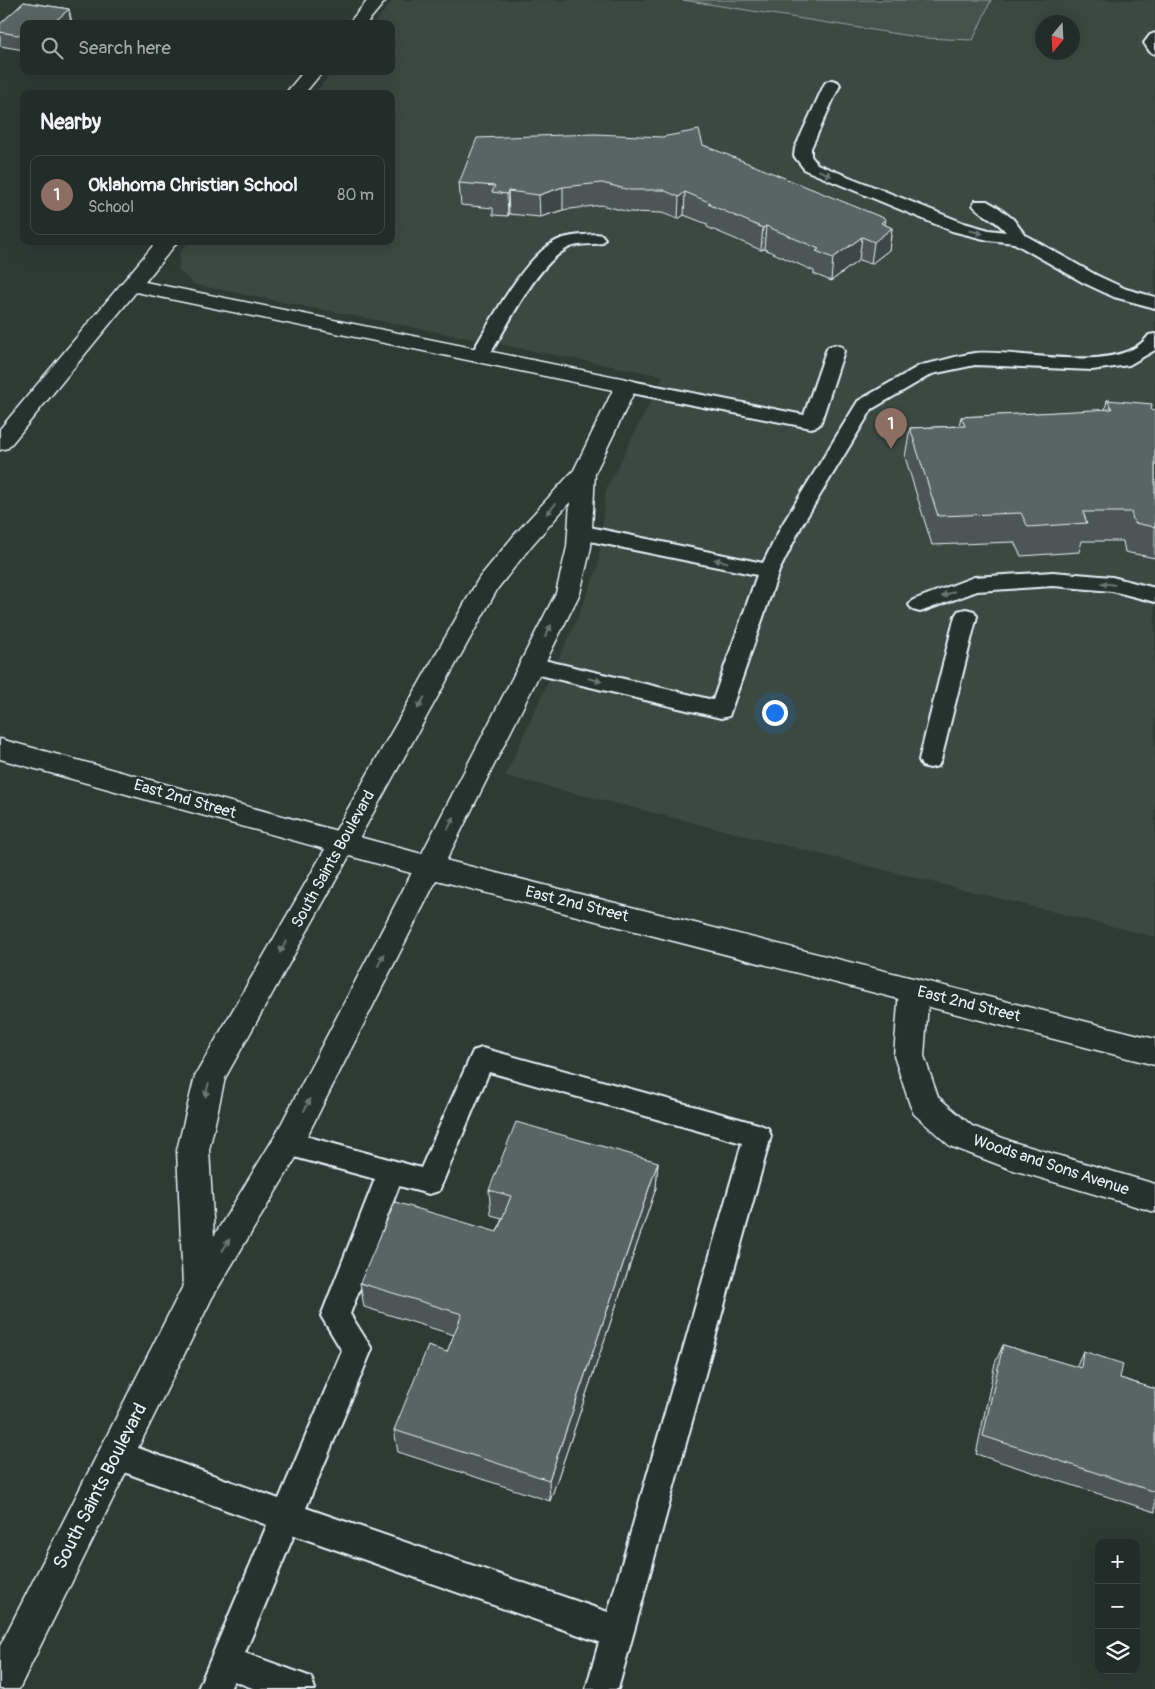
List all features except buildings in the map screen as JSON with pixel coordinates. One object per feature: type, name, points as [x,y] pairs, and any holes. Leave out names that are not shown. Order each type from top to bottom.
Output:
[{"type":"street","points":[[360,20],[377,0]]},
{"type":"street","points":[[297,90],[311,75]]},
{"type":"street","points":[[0,443],[165,245]]},
{"type":"street","points":[[131,284],[626,386]]},
{"type":"street","name":"South Saints Boulevard","points":[[200,1287],[193,1150],[210,1076],[488,584],[524,539],[584,474],[626,386]]},
{"type":"street","name":"South Saints Boulevard","points":[[0,1686],[200,1287],[288,1143],[568,593],[579,547],[584,474]]},
{"type":"street","name":"East 2nd Street","points":[[0,749],[342,844],[1155,1052]]},
{"type":"street","name":"Woods and Sons Avenue","points":[[914,990],[909,1056],[925,1105],[961,1136],[1010,1155],[1155,1198]]},
{"type":"lane","points":[[1155,38],[1152,43],[1155,49]]},
{"type":"lane","points":[[832,85],[802,151],[802,156],[811,167],[958,227],[988,235],[1018,238],[1105,286],[1120,293],[1155,303]]},
{"type":"lane","points":[[982,206],[996,212],[1007,220],[1018,238]]},
{"type":"lane","points":[[479,356],[534,270],[545,257],[563,244],[596,239]]},
{"type":"lane","points":[[531,665],[721,710],[769,571],[792,525],[865,405],[926,370],[967,360],[1092,364],[1122,361],[1152,344],[1155,339]]},
{"type":"lane","points":[[626,386],[811,422],[835,351]]},
{"type":"lane","points":[[580,532],[769,571]]},
{"type":"lane","points":[[920,605],[974,584],[1053,579],[1112,584],[1155,595]]},
{"type":"lane","points":[[930,760],[966,616]]},
{"type":"lane","points":[[288,1143],[429,1182],[482,1059],[758,1136],[602,1689]]},
{"type":"lane","points":[[299,1689],[220,1676],[358,1349],[335,1316],[391,1172]]},
{"type":"lane","points":[[116,1455],[287,1517],[618,1632]]},
{"type":"shaded area","points":[[394,0],[1155,0],[1155,937],[505,776],[578,617],[598,567],[606,490],[663,376],[196,285],[179,271],[179,254],[186,245],[395,245],[395,90],[317,90],[330,75],[395,75],[395,20],[376,20]]},
{"type":"shaded area","points":[[683,0],[991,0],[973,40],[923,38]]},
{"type":"place","name":"Oklahoma Christian School","points":[[891,449]]}]
